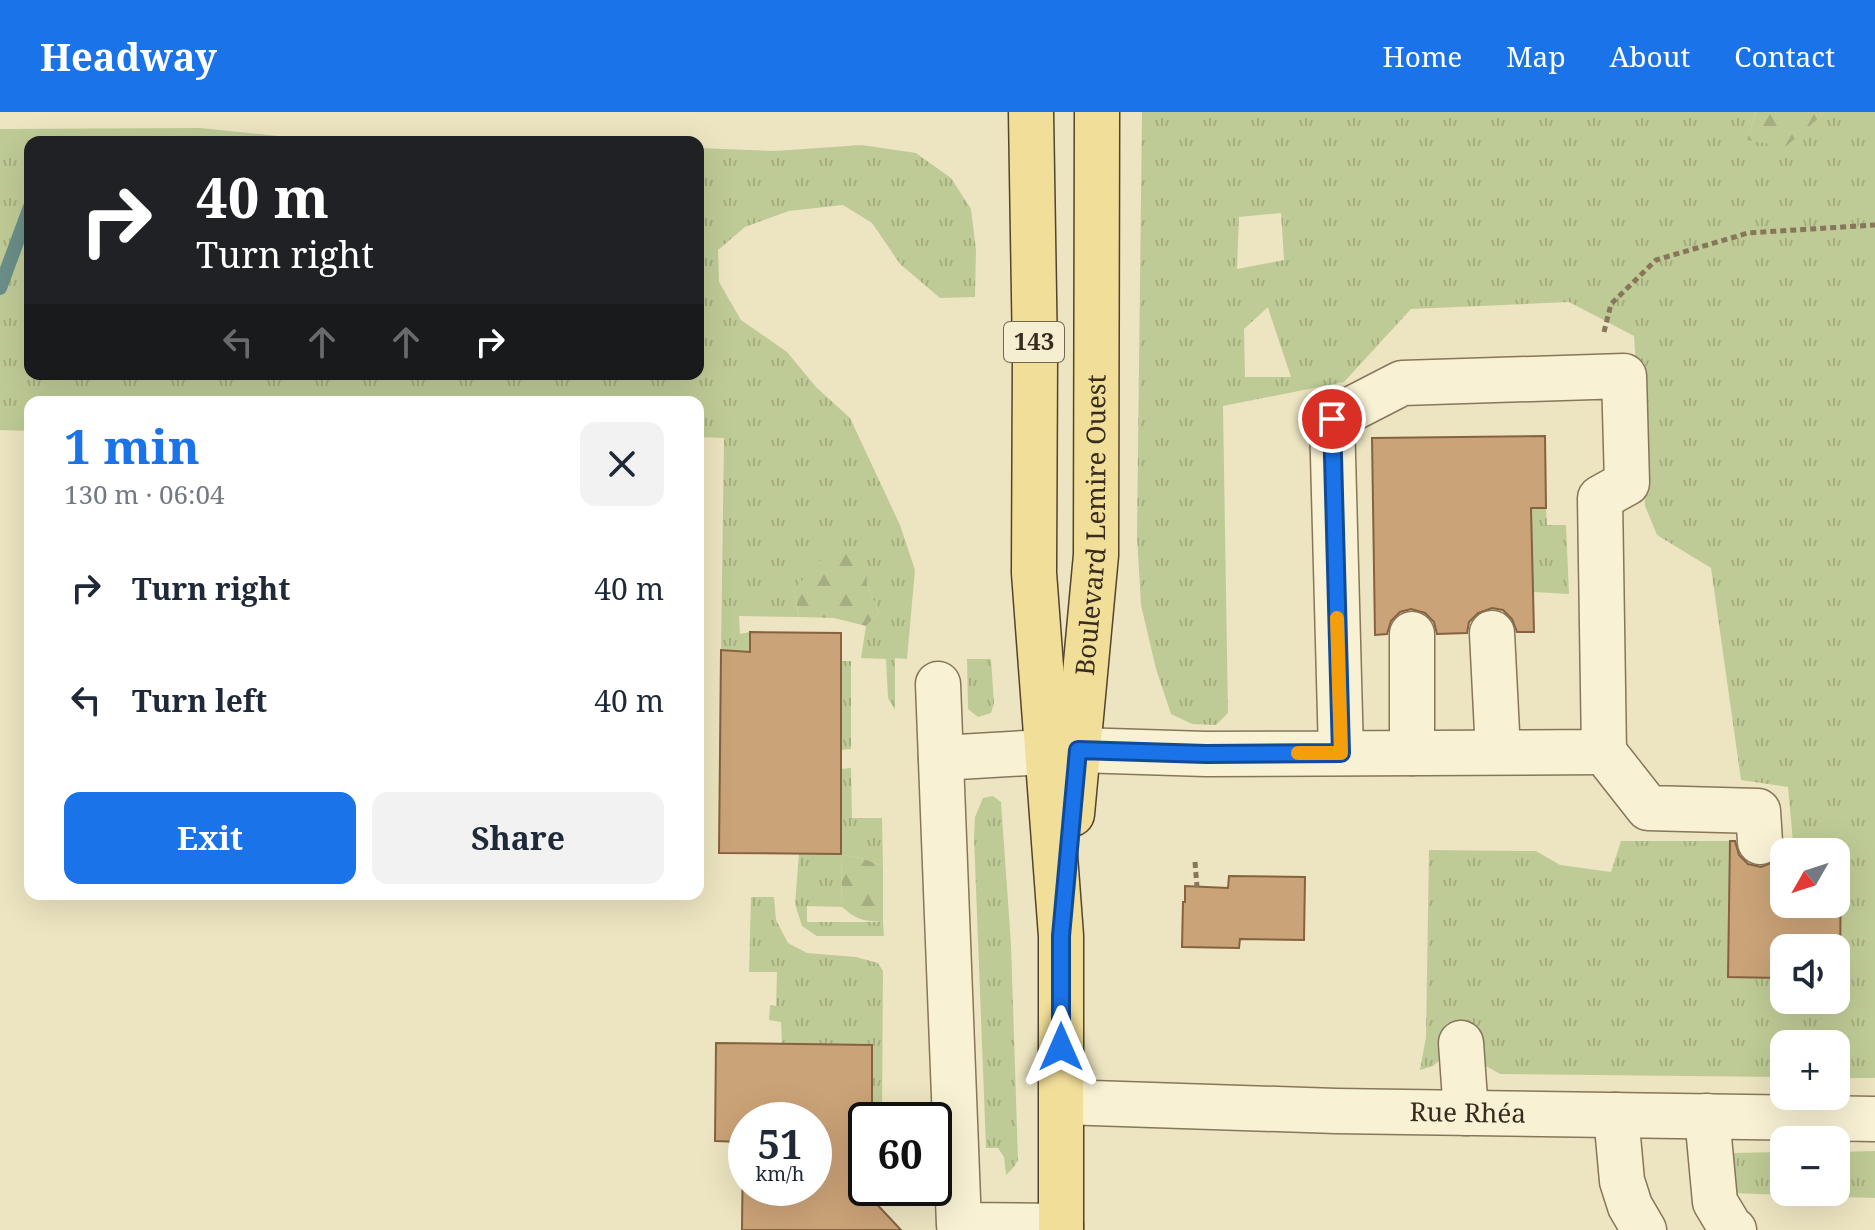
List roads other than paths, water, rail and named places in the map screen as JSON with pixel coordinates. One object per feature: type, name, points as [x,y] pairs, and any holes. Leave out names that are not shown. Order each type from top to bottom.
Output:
[{"type":"main road","name":"Boulevard Lemire Ouest","points":[[1031,112],[1035,356],[1034,573],[1063,751]]},
{"type":"main road","name":"Boulevard Lemire Ouest","points":[[1061,1228],[1063,751],[1096,555],[1097,112]]},
{"type":"street","points":[[1341,753],[1332,419],[1402,383],[1624,376],[1627,483],[1600,498],[1604,752],[1648,808],[1758,811],[1760,842]]},
{"type":"street","points":[[1492,633],[1498,752]]},
{"type":"street","points":[[1412,634],[1412,753]]},
{"type":"street","points":[[938,684],[959,1227],[1061,1228]]},
{"type":"street","points":[[941,758],[1063,751],[1206,754],[1604,752]]},
{"type":"street","points":[[1461,1043],[1466,1113]]},
{"type":"street","name":"Rue Rhéa","points":[[1062,1102],[1336,1111],[1875,1119]]},
{"type":"street","points":[[1616,1115],[1622,1181],[1630,1206],[1644,1230]]},
{"type":"street","points":[[1707,1116],[1715,1202],[1732,1229]]},
{"type":"waterway","points":[[0,288],[24,223]]}]
